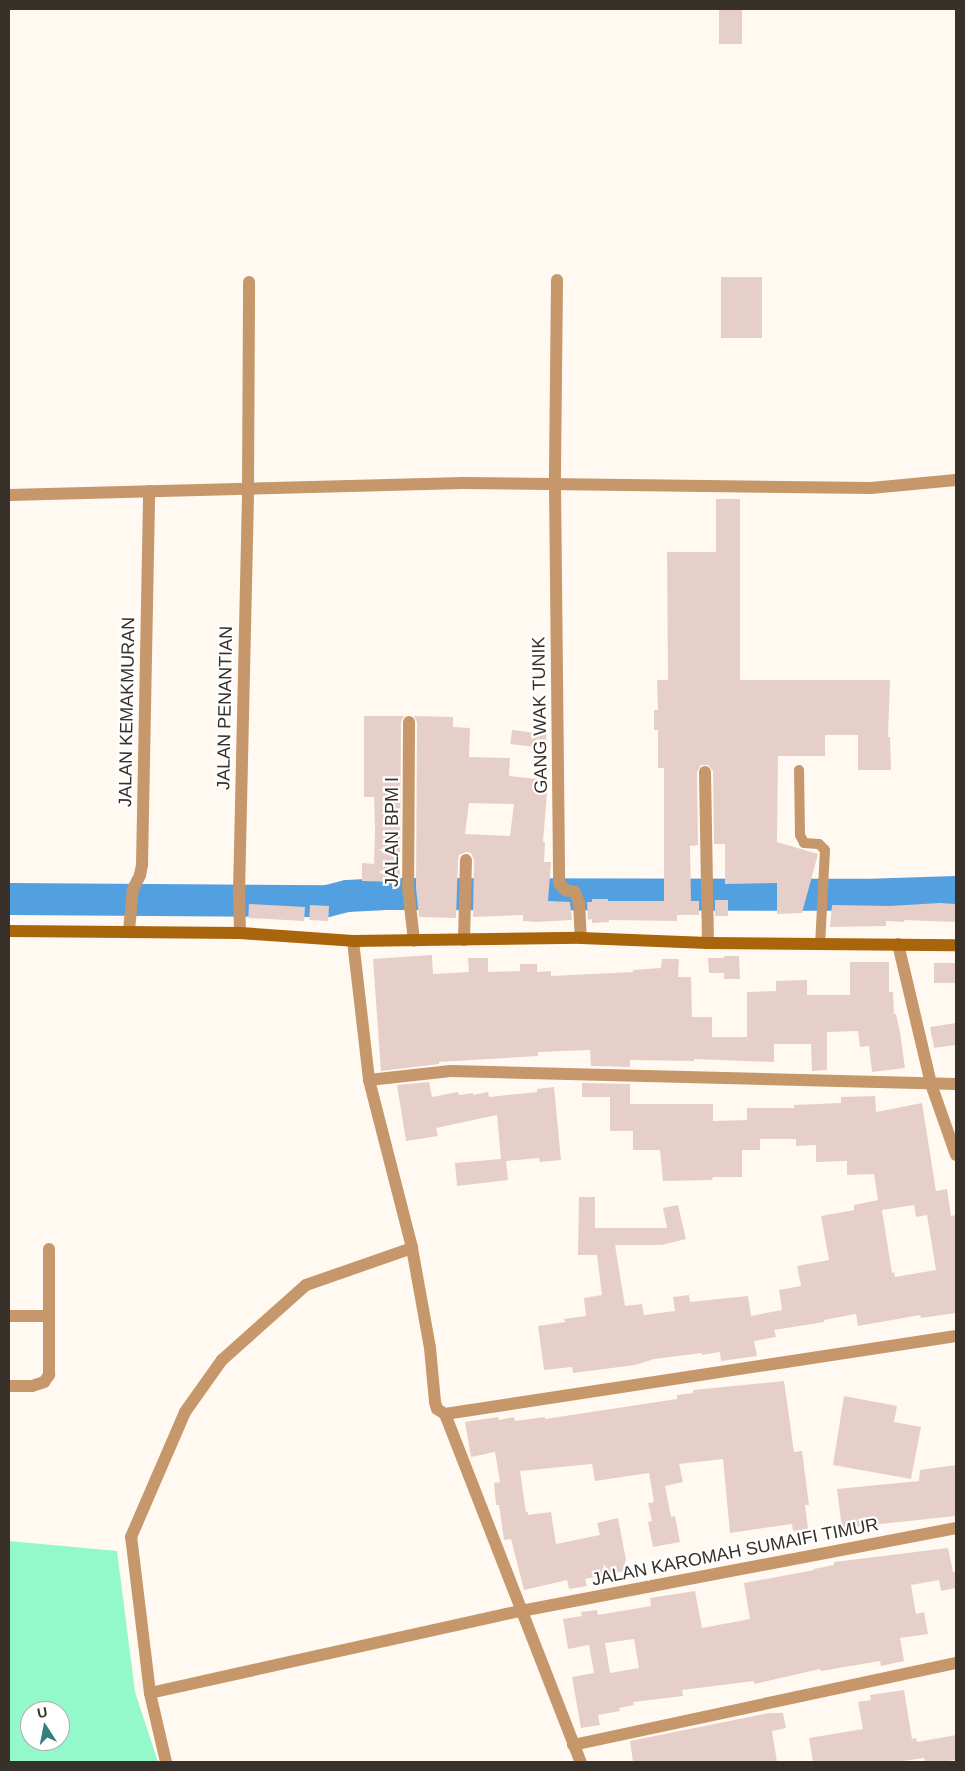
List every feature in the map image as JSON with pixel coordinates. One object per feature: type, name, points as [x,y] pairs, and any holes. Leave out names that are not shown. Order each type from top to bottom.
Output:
[{"type":"street","points":[[556,478],[557,280]]},
{"type":"street","name":"JALAN PENANTIAN","points":[[240,933],[239,899],[248,481],[249,282]]},
{"type":"street","points":[[9,495],[149,491],[248,481],[464,483],[556,478],[871,488],[956,480]]},
{"type":"street","name":"GANG WAK TUNIK","points":[[556,478],[559,883],[565,890],[577,898],[581,938]]},
{"type":"street","name":"JALAN KEMAKMURAN","points":[[129,930],[133,889],[140,875],[142,865],[149,491]]},
{"type":"street","name":"JALAN BPM I","points":[[409,722],[408,888],[414,941]]},
{"type":"street","points":[[705,772],[708,943]]},
{"type":"street","points":[[464,940],[466,860]]},
{"type":"street","points":[[9,931],[129,930],[240,933],[353,941],[581,938],[708,943],[956,944]]},
{"type":"street","points":[[353,941],[369,1080],[412,1248],[430,1348],[435,1402],[437,1409],[444,1414],[581,1762]]},
{"type":"street","points":[[898,944],[931,1084],[956,1152]]},
{"type":"street","points":[[369,1080],[450,1071],[956,1084]]},
{"type":"street","points":[[166,1762],[150,1693],[130,1537],[185,1412],[222,1360],[306,1285],[412,1248]]},
{"type":"street","points":[[9,1386],[32,1386],[44,1382],[49,1376],[49,1249]]},
{"type":"street","points":[[9,1316],[49,1316]]},
{"type":"street","points":[[444,1414],[956,1336]]},
{"type":"street","name":"JALAN KAROMAH SUMAIFI TIMUR","points":[[150,1693],[521,1611],[956,1528]]},
{"type":"street","points":[[573,1745],[956,1663]]},
{"type":"lane","points":[[798,770],[800,835],[804,843],[819,844],[825,850],[820,944]]},
{"type":"green space","points":[[9,1541],[117,1551],[135,1692],[158,1762],[9,1762]]},
{"type":"building","points":[[719,9],[742,9],[742,44],[719,44]]},
{"type":"building","points":[[721,277],[762,277],[762,338],[721,338]]},
{"type":"building","points":[[716,499],[740,499],[740,680],[890,680],[888,737],[890,737],[891,770],[858,770],[858,735],[825,735],[825,756],[778,756],[777,842],[818,854],[802,913],[777,914],[777,883],[725,884],[725,844],[714,844],[713,771],[708,765],[701,765],[697,772],[698,845],[690,846],[691,901],[699,901],[699,915],[677,915],[677,921],[609,920],[609,922],[592,923],[592,919],[588,920],[587,902],[592,902],[592,899],[608,899],[608,901],[664,901],[664,768],[658,768],[658,730],[654,730],[654,710],[658,710],[657,680],[668,680],[667,552],[716,552]]},
{"type":"building","points":[[364,716],[404,716],[401,722],[400,882],[362,881],[362,863],[374,864],[375,828],[374,797],[364,797]]},
{"type":"building","points":[[414,716],[453,717],[453,727],[470,728],[469,757],[510,758],[509,776],[548,780],[543,842],[545,842],[544,862],[551,862],[548,901],[570,902],[572,920],[523,921],[523,915],[473,917],[474,860],[471,853],[466,852],[459,855],[458,860],[456,918],[419,917],[416,888],[417,722]],"holes":[[[469,803],[514,804],[510,836],[465,834]]]},
{"type":"building","points":[[512,730],[547,734],[545,748],[510,744]]},
{"type":"building","points":[[715,900],[728,900],[728,916],[715,916]]},
{"type":"building","points":[[249,904],[305,907],[304,921],[248,918]]},
{"type":"building","points":[[956,904],[956,922],[904,920],[904,922],[886,921],[886,926],[830,927],[832,905],[890,906]]},
{"type":"building","points":[[310,905],[329,906],[328,921],[309,920]]},
{"type":"building","points":[[432,955],[433,974],[469,972],[468,958],[488,958],[488,972],[520,971],[520,964],[537,964],[537,972],[551,971],[551,976],[633,972],[633,970],[661,968],[662,959],[679,959],[678,977],[691,977],[692,1017],[712,1017],[712,1037],[747,1037],[747,992],[776,991],[776,981],[807,980],[807,995],[850,995],[850,962],[889,962],[889,992],[893,992],[894,1014],[896,1014],[900,1032],[905,1068],[872,1072],[869,1046],[860,1047],[858,1031],[827,1032],[827,1070],[812,1071],[811,1044],[774,1044],[774,1062],[694,1059],[694,1061],[630,1060],[630,1067],[591,1066],[590,1050],[538,1052],[538,1056],[439,1062],[439,1064],[381,1071],[373,959]]},
{"type":"building","points":[[724,956],[739,956],[740,979],[724,979],[724,973],[709,973],[708,958],[724,958]]},
{"type":"building","points":[[934,963],[956,963],[956,983],[934,983]]},
{"type":"building","points":[[956,1023],[956,1045],[934,1048],[930,1027]]},
{"type":"building","points":[[429,1082],[432,1097],[458,1092],[459,1095],[473,1093],[473,1095],[488,1092],[489,1097],[537,1092],[537,1089],[554,1087],[561,1160],[540,1162],[539,1158],[506,1161],[508,1180],[457,1186],[455,1163],[501,1159],[497,1115],[436,1128],[438,1136],[406,1141],[397,1085]]},
{"type":"building","points":[[582,1083],[630,1084],[630,1104],[713,1104],[713,1121],[747,1120],[747,1108],[794,1108],[794,1105],[841,1103],[841,1097],[875,1096],[876,1112],[922,1103],[936,1191],[947,1189],[951,1216],[956,1215],[956,1313],[921,1318],[920,1315],[858,1326],[856,1314],[824,1320],[824,1322],[774,1330],[776,1337],[754,1341],[757,1356],[721,1361],[720,1352],[654,1359],[635,1365],[573,1373],[572,1367],[544,1370],[538,1326],[565,1322],[564,1319],[586,1316],[584,1298],[602,1295],[597,1255],[578,1255],[579,1197],[595,1197],[595,1228],[667,1228],[663,1208],[678,1205],[686,1239],[662,1245],[615,1245],[625,1306],[642,1304],[644,1315],[675,1311],[673,1297],[689,1295],[690,1302],[748,1296],[751,1316],[782,1310],[779,1290],[801,1286],[797,1266],[829,1260],[821,1216],[854,1210],[854,1205],[878,1200],[874,1174],[847,1175],[847,1161],[816,1162],[816,1145],[796,1146],[796,1139],[760,1139],[760,1150],[742,1150],[742,1177],[663,1181],[660,1150],[633,1150],[633,1131],[610,1131],[610,1097],[582,1097]],"holes":[[[914,1205],[916,1217],[927,1215],[936,1270],[895,1277],[894,1272],[892,1273],[882,1210]]]},
{"type":"building","points":[[784,1381],[794,1452],[802,1451],[809,1505],[805,1505],[808,1529],[793,1531],[792,1524],[730,1533],[723,1459],[679,1464],[683,1482],[665,1486],[671,1517],[675,1516],[680,1542],[653,1547],[648,1522],[652,1521],[648,1503],[654,1502],[649,1473],[595,1481],[592,1464],[520,1471],[526,1512],[528,1512],[528,1515],[551,1512],[556,1544],[600,1535],[597,1523],[618,1518],[628,1570],[585,1579],[587,1586],[569,1589],[567,1580],[524,1590],[511,1539],[504,1540],[499,1505],[496,1505],[494,1483],[500,1482],[495,1452],[471,1457],[465,1422],[498,1417],[499,1420],[514,1417],[515,1421],[545,1417],[545,1419],[677,1399],[677,1395],[693,1393],[693,1390]]},
{"type":"building","points":[[844,1396],[897,1406],[894,1422],[921,1427],[911,1479],[833,1465]]},
{"type":"building","points":[[956,1465],[956,1516],[842,1528],[837,1489],[919,1481],[920,1470]]},
{"type":"building","points":[[948,1548],[953,1572],[956,1572],[956,1588],[941,1591],[939,1580],[911,1585],[916,1614],[924,1612],[928,1634],[900,1638],[904,1661],[881,1666],[880,1661],[821,1671],[820,1669],[754,1684],[754,1681],[682,1690],[683,1696],[633,1702],[634,1705],[619,1708],[620,1711],[598,1715],[600,1725],[581,1728],[572,1677],[594,1673],[589,1645],[568,1649],[563,1619],[582,1616],[581,1612],[597,1610],[598,1615],[651,1606],[650,1598],[695,1591],[702,1628],[750,1619],[744,1583],[814,1570],[834,1565],[834,1562]],"holes":[[[634,1639],[639,1668],[610,1673],[605,1643]]]},
{"type":"building","points":[[904,1690],[912,1739],[916,1738],[917,1742],[956,1735],[956,1760],[925,1762],[924,1758],[897,1762],[813,1762],[809,1738],[863,1729],[858,1702],[871,1700],[870,1695]]},
{"type":"building","points":[[769,1713],[783,1713],[786,1728],[772,1731],[777,1762],[633,1762],[630,1741]]},
{"type":"waterway","points":[[9,899],[327,901],[347,896],[382,894],[863,895],[956,892]]}]
